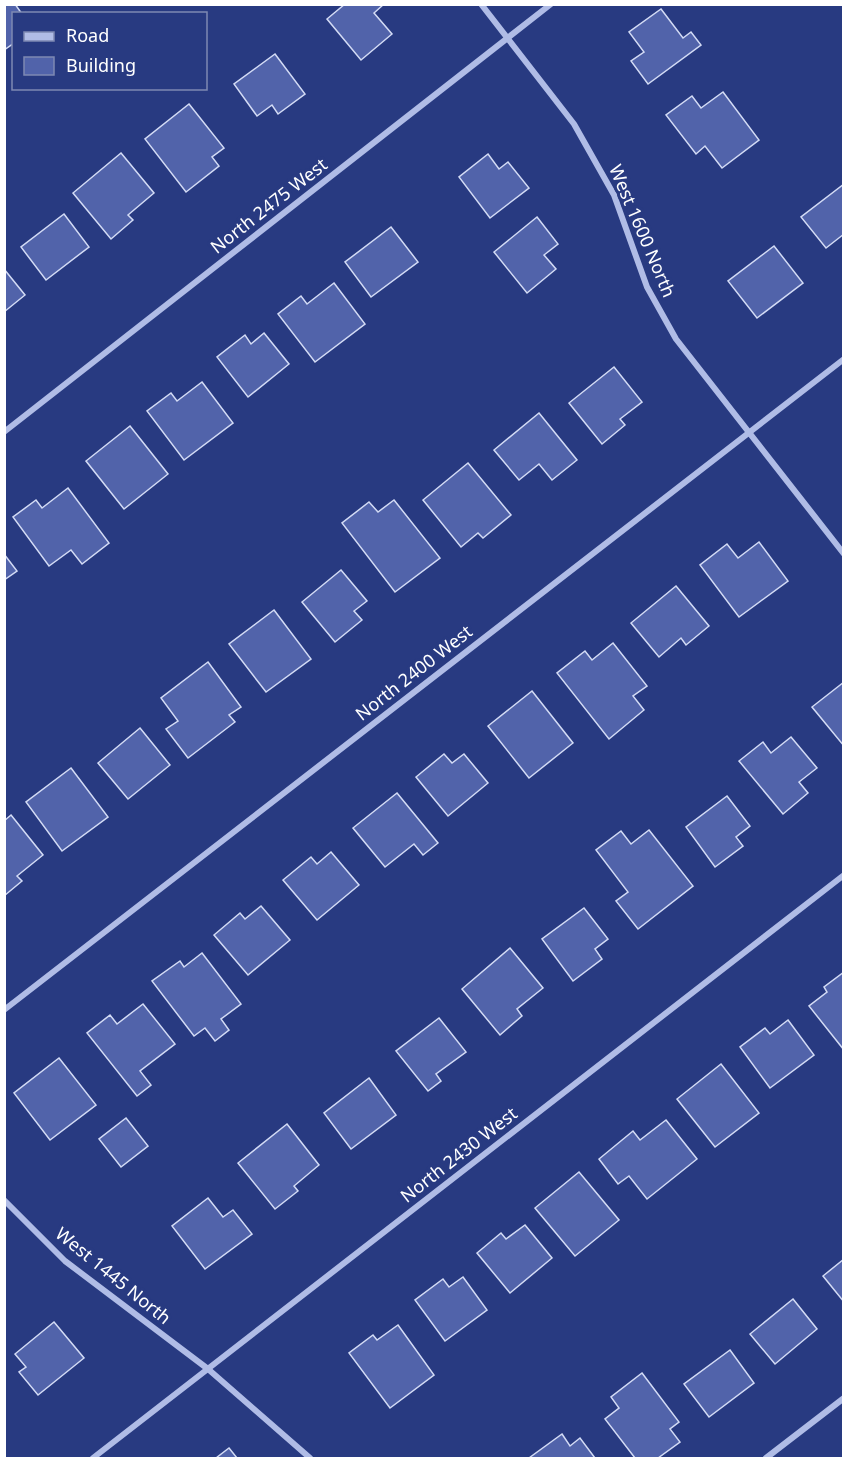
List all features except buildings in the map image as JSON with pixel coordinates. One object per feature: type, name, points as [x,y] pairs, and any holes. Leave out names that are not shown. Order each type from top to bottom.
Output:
[{"type":"street","name":"West 1600 North","points":[[481,4],[574,124],[608,185],[647,287],[676,339],[843,554]]},
{"type":"street","name":"North 2475 West","points":[[4,432],[551,4]]},
{"type":"street","name":"North 2400 West","points":[[4,1010],[843,360]]},
{"type":"street","name":"North 2430 West","points":[[93,1458],[843,875]]},
{"type":"street","name":"West 1445 North","points":[[4,1200],[65,1261],[208,1369],[310,1458]]},
{"type":"street","points":[[766,1458],[843,1398]]}]
